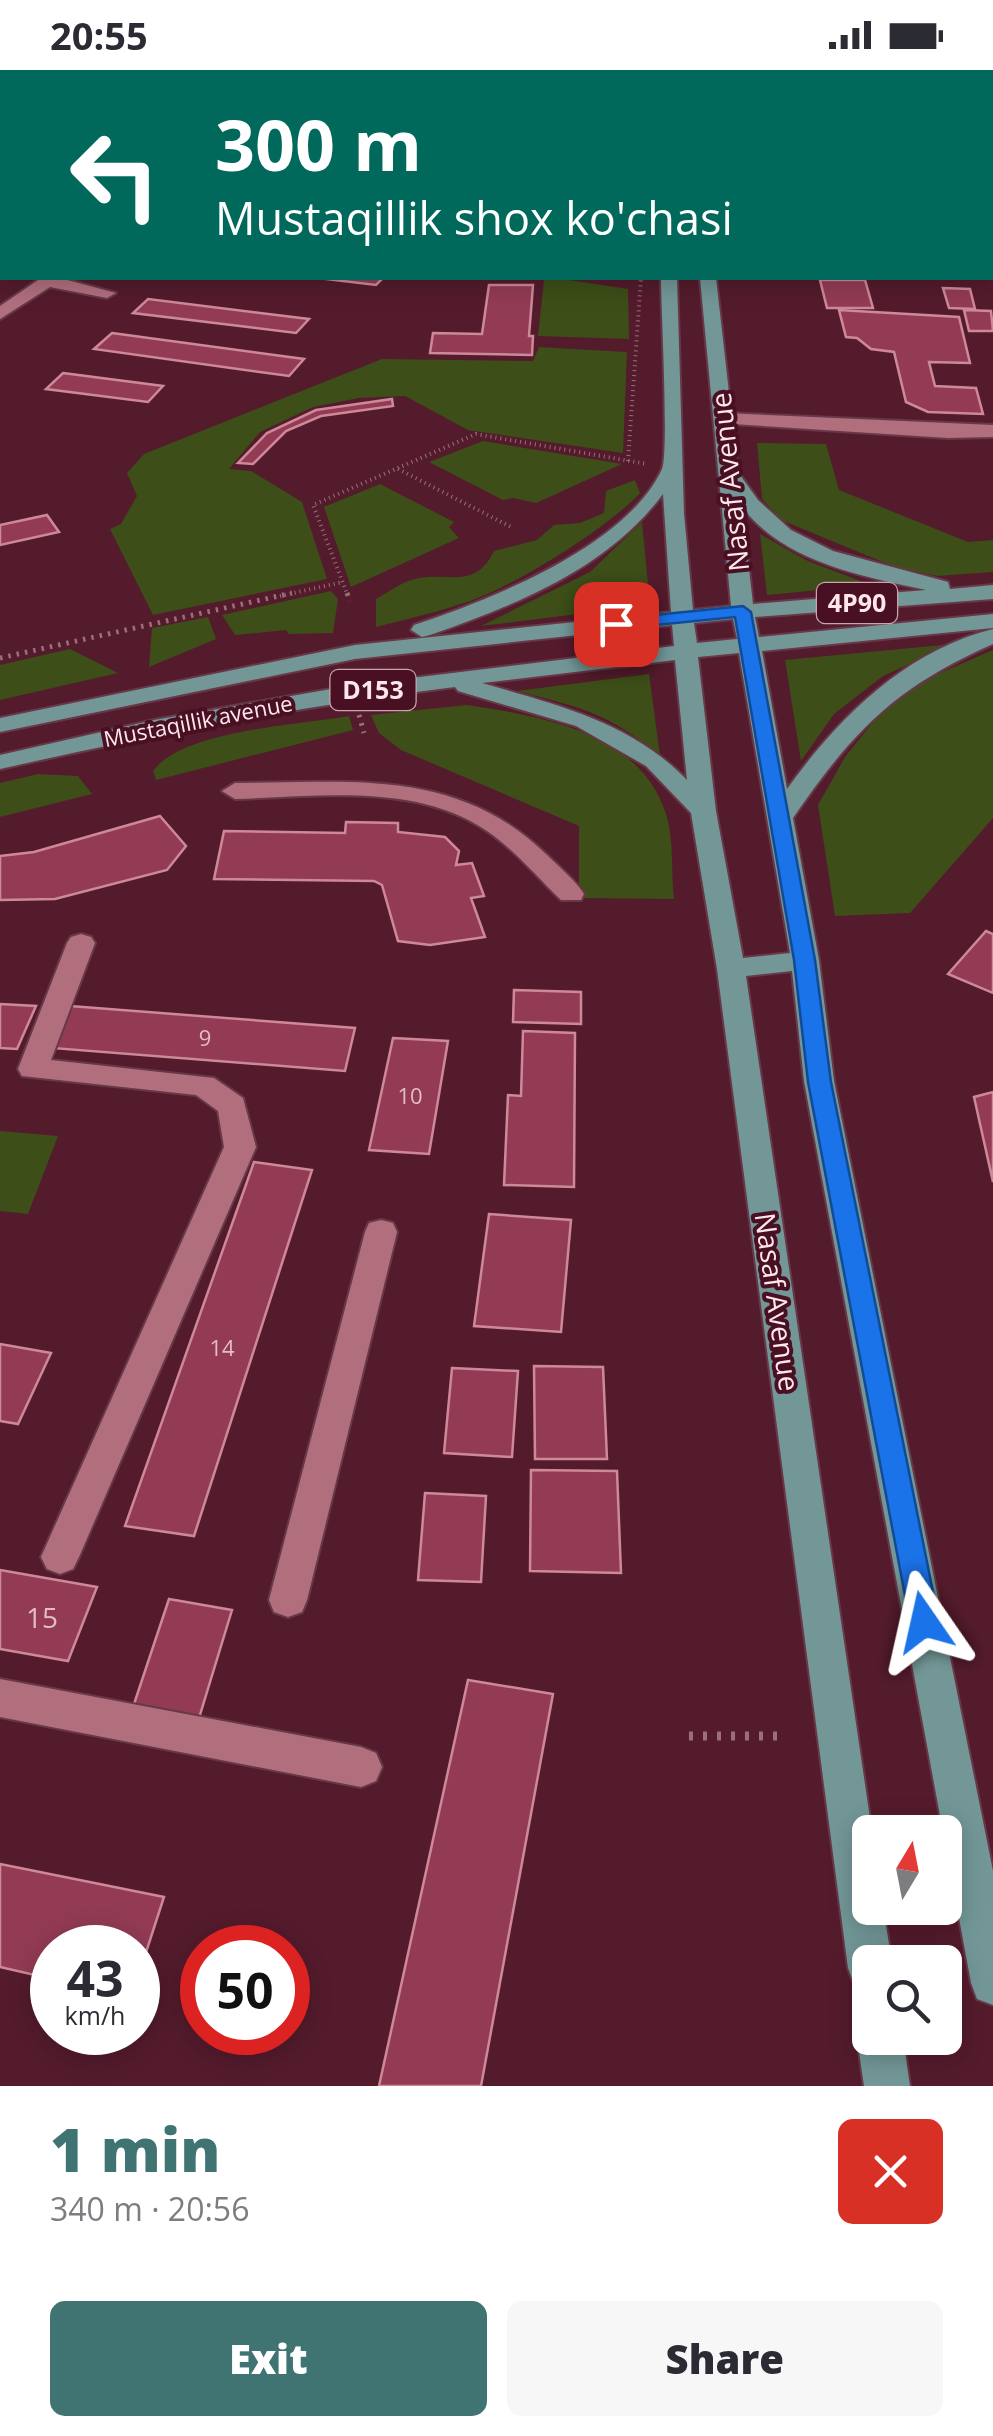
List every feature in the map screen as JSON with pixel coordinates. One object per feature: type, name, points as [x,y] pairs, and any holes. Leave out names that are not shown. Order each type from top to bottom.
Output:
[{"type":"main road","name":"Nasaf Avenue","points":[[670,280],[661,465],[674,514],[702,811],[731,969],[867,1945]]},
{"type":"main road","name":"Nasaf Avenue","points":[[708,280],[743,612],[805,960],[819,1082],[993,1983]]},
{"type":"main road","points":[[355,652],[506,602],[574,565],[632,518],[661,465]]},
{"type":"main road","points":[[731,473],[766,522],[797,542],[874,572],[982,593]]},
{"type":"main road","name":"4P90","points":[[743,612],[982,593]]},
{"type":"main road","name":"D153","points":[[684,618],[743,612]]},
{"type":"main road","name":"Mustaqillik avenue","points":[[0,725],[355,652],[684,618]]},
{"type":"main road","name":"Mustaqillik avenue","points":[[0,762],[154,727],[354,692],[688,651],[993,620]]},
{"type":"main road","points":[[780,818],[824,755],[877,697],[925,667],[993,636]]},
{"type":"main road","points":[[448,681],[586,721],[654,761],[702,811]]},
{"type":"main road","points":[[731,969],[805,960]]},
{"type":"main road","points":[[882,2055],[887,2086]]},
{"type":"street","points":[[0,314],[48,280]]},
{"type":"street","points":[[53,280],[108,293]]},
{"type":"street","points":[[724,419],[948,432],[993,431]]},
{"type":"street","points":[[234,790],[368,790],[429,797],[484,818],[571,894]]},
{"type":"street","points":[[60,1557],[240,1146],[232,1106],[204,1086],[32,1070],[81,943]]},
{"type":"street","points":[[288,1600],[381,1232]]},
{"type":"street","points":[[0,1698],[361,1767]]},
{"type":"path","points":[[628,461],[641,280]]},
{"type":"path","points":[[350,600],[312,505],[476,434],[661,465]]},
{"type":"path","points":[[397,469],[511,526]]},
{"type":"path","points":[[0,658],[342,582]]},
{"type":"path","points":[[359,714],[364,733]]},
{"type":"path","points":[[689,1736],[784,1736]]},
{"type":"green space","points":[[544,280],[628,289],[629,339],[538,336]]},
{"type":"green space","points":[[539,347],[627,352],[623,453],[468,430],[405,396],[359,398],[313,407],[260,432],[229,469],[251,471],[302,502],[327,579],[153,615],[110,529],[121,524],[137,496],[127,473],[144,454],[382,359],[533,361]]},
{"type":"green space","points":[[483,441],[622,464],[536,503],[503,500],[429,462]]},
{"type":"green space","points":[[757,443],[826,444],[839,490],[968,542],[993,540],[993,572],[937,576],[895,567],[781,520],[762,499]]},
{"type":"green space","points":[[635,480],[640,493],[625,507],[534,570],[467,602],[376,627],[376,599],[398,586],[423,577],[457,577],[477,572],[494,551],[537,540],[554,525],[580,523],[604,513],[606,491]]},
{"type":"green space","points":[[380,484],[454,522],[449,527],[459,538],[351,587],[324,507]]},
{"type":"green space","points":[[642,522],[650,605],[481,626],[590,572]]},
{"type":"green space","points":[[760,534],[808,561],[871,585],[767,595]]},
{"type":"green space","points":[[331,591],[338,599],[333,633],[289,634],[286,630],[235,635],[222,615]]},
{"type":"green space","points":[[208,617],[216,639],[149,667],[152,628]]},
{"type":"green space","points":[[953,644],[883,676],[834,714],[801,761],[785,660]]},
{"type":"green space","points":[[70,649],[118,673],[0,700],[0,665]]},
{"type":"green space","points":[[993,650],[993,818],[910,913],[835,916],[818,805],[845,757],[881,712],[924,680]]},
{"type":"green space","points":[[649,674],[660,756],[593,713],[517,691]]},
{"type":"green space","points":[[467,705],[525,715],[584,732],[634,764],[653,786],[669,824],[674,899],[579,898],[579,826],[401,750],[379,733],[371,715]]},
{"type":"green space","points":[[349,716],[353,730],[156,780],[153,771],[168,757],[215,738]]},
{"type":"green space","points":[[38,774],[78,776],[92,794],[0,817],[0,783]]},
{"type":"green space","points":[[0,1131],[58,1136],[28,1214],[0,1211]]},
{"type":"building","points":[[335,280],[381,280],[376,285]]},
{"type":"building","points":[[820,280],[865,280],[873,308],[827,308]]},
{"type":"building","points":[[489,285],[533,285],[529,336],[533,336],[532,355],[430,353],[433,333],[482,334]]},
{"type":"building","points":[[943,288],[970,289],[975,309],[949,308]]},
{"type":"building","points":[[148,299],[309,319],[296,333],[133,313]]},
{"type":"building","points":[[839,310],[959,317],[970,363],[929,362],[935,386],[976,388],[983,414],[928,412],[906,402],[894,352],[871,349],[857,338],[846,337]]},
{"type":"building","points":[[964,310],[991,311],[993,331],[969,331]]},
{"type":"building","points":[[112,333],[304,359],[289,376],[94,349]]},
{"type":"building","points":[[63,373],[163,386],[148,402],[46,389]]},
{"type":"building","points":[[392,399],[393,406],[321,416],[286,431],[253,464],[238,463],[267,433],[316,410]]},
{"type":"building","points":[[47,515],[59,532],[0,545],[0,525]]},
{"type":"building","points":[[160,816],[186,846],[167,870],[55,899],[0,900],[0,856],[34,852]]},
{"type":"building","points":[[346,822],[398,823],[398,832],[445,837],[459,851],[456,865],[472,863],[484,896],[471,898],[485,937],[430,945],[398,941],[382,885],[374,881],[214,879],[224,831],[345,833]]},
{"type":"building","points":[[986,931],[993,934],[993,993],[948,974]]},
{"type":"building","points":[[514,990],[581,992],[581,1024],[513,1022]]},
{"type":"building","points":[[0,1004],[36,1006],[17,1049],[0,1048]]},
{"type":"building","points":[[70,1006],[355,1028],[345,1071],[52,1048]]},
{"type":"building","points":[[523,1031],[575,1033],[574,1187],[504,1185],[508,1095],[521,1096]]},
{"type":"building","points":[[393,1038],[448,1041],[429,1154],[369,1150]]},
{"type":"building","points":[[993,1092],[993,1182],[974,1097]]},
{"type":"building","points":[[254,1162],[312,1170],[194,1536],[125,1526]]},
{"type":"building","points":[[489,1214],[571,1220],[561,1332],[474,1326]]},
{"type":"building","points":[[0,1344],[51,1353],[18,1424],[0,1421]]},
{"type":"building","points":[[534,1366],[603,1367],[607,1459],[535,1459]]},
{"type":"building","points":[[452,1368],[518,1371],[512,1457],[444,1453]]},
{"type":"building","points":[[531,1470],[617,1471],[621,1573],[530,1571]]},
{"type":"building","points":[[425,1493],[486,1496],[481,1582],[418,1580]]},
{"type":"building","points":[[0,1570],[97,1587],[68,1661],[0,1649]]},
{"type":"building","points":[[169,1599],[232,1610],[199,1718],[133,1707]]},
{"type":"building","points":[[468,1680],[553,1694],[481,2086],[379,2086]]},
{"type":"building","points":[[0,1864],[164,1897],[155,1925],[30,1925],[30,1974],[0,1967]]},
{"type":"route","points":[[616,624],[743,612],[805,960],[819,1082],[924,1622]]}]
